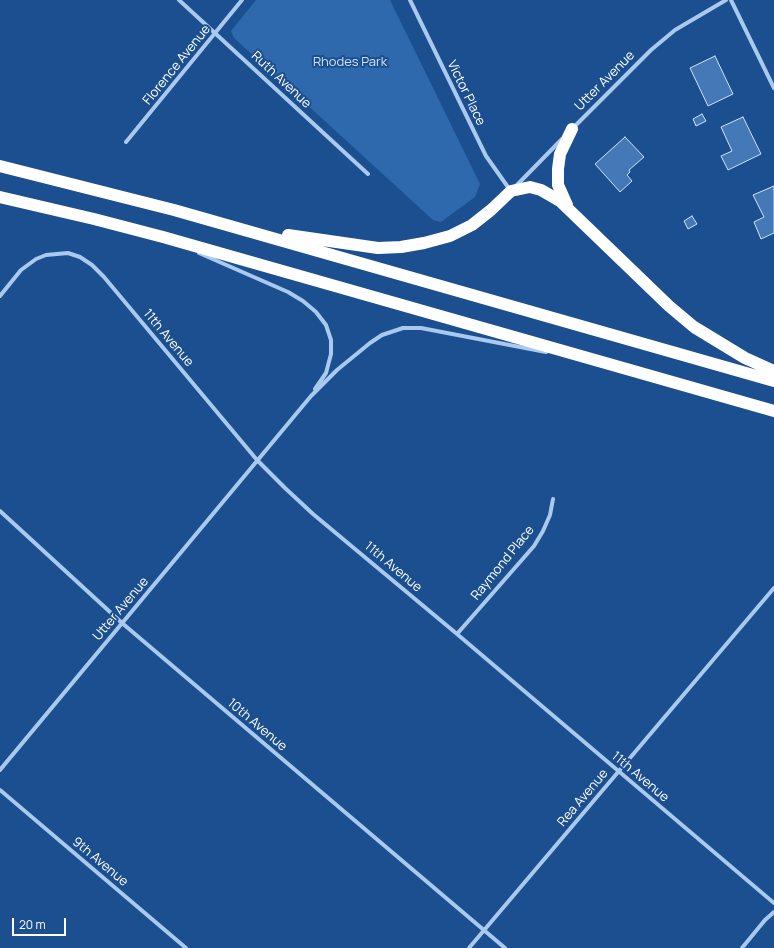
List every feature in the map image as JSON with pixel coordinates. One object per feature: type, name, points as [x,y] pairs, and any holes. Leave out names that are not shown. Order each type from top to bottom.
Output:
[{"type":"highway","points":[[571,211],[558,185],[558,170],[560,154],[572,129]]},
{"type":"highway","points":[[0,166],[101,190],[238,227],[774,381]]},
{"type":"highway","points":[[238,227],[352,245],[378,248],[401,247],[450,236],[472,225],[492,210],[511,191],[530,187],[541,190],[560,201],[669,306],[694,327],[745,358],[774,371]]},
{"type":"highway","points":[[0,197],[163,237],[774,411]]},
{"type":"street","name":"Ruth Avenue","points":[[179,0],[368,174]]},
{"type":"street","name":"Florence Avenue","points":[[126,142],[242,0]]},
{"type":"street","name":"Victor Place","points":[[410,0],[486,156],[511,191]]},
{"type":"street","name":"Utter Avenue","points":[[511,191],[651,50],[675,30],[726,0]]},
{"type":"street","points":[[731,0],[774,88]]},
{"type":"street","points":[[163,237],[282,290],[303,301],[316,312],[326,325],[331,340],[331,354],[326,373],[311,396]]},
{"type":"street","name":"11th Avenue","points":[[0,296],[21,270],[36,259],[57,253],[74,255],[92,265],[109,283],[257,460],[313,514],[774,903]]},
{"type":"street","points":[[311,396],[337,370],[370,343],[382,335],[403,328],[438,330],[614,366]]},
{"type":"street","name":"Utter Avenue","points":[[0,770],[311,396]]},
{"type":"street","name":"Raymond Place","points":[[457,634],[534,546],[550,515],[553,499]]},
{"type":"street","name":"10th Avenue","points":[[0,511],[122,623],[505,948]]},
{"type":"street","name":"Rea Avenue","points":[[469,948],[774,588]]},
{"type":"street","name":"9th Avenue","points":[[0,790],[186,948]]},
{"type":"street","points":[[742,948],[774,912]]},
{"type":"green space","name":"Rhodes Park","points":[[256,0],[390,0],[480,184],[475,197],[441,222],[433,220],[234,38],[231,31]]},
{"type":"building","points":[[715,56],[733,94],[708,106],[690,68]]},
{"type":"building","points":[[702,114],[706,121],[696,126],[693,119]]},
{"type":"building","points":[[743,117],[761,154],[728,170],[721,156],[732,151],[721,127]]},
{"type":"building","points":[[625,137],[644,157],[629,170],[630,172],[627,175],[632,181],[620,192],[595,164]]},
{"type":"building","points":[[774,186],[774,233],[761,239],[754,222],[764,217],[753,195]]},
{"type":"building","points":[[692,216],[697,224],[688,229],[684,221]]}]
